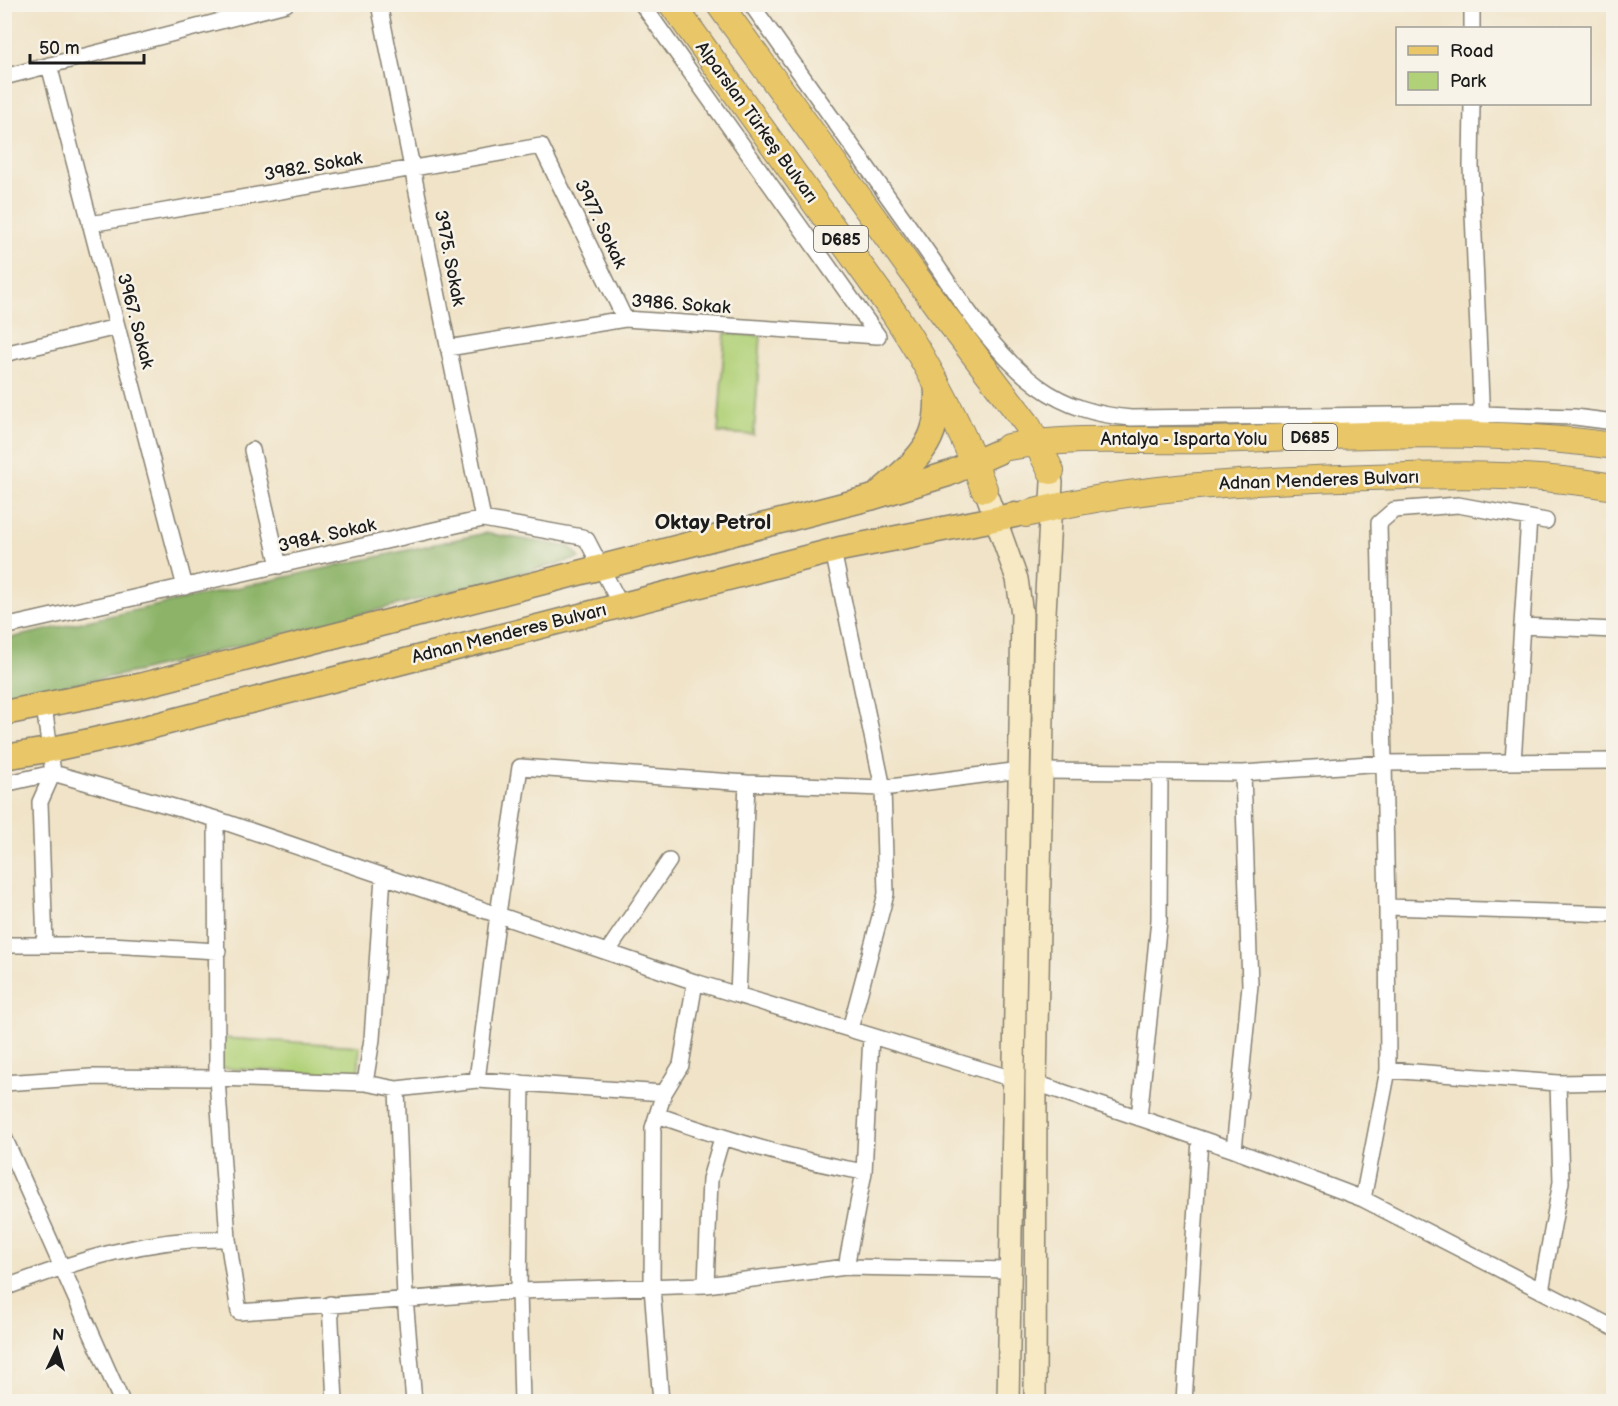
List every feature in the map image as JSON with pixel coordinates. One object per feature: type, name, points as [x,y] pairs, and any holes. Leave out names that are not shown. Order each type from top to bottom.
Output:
[{"type":"highway","name":"Alparslan Türkeş Bulvarı","points":[[672,4],[894,313],[936,378],[975,463],[1002,506]]},
{"type":"highway","name":"D685","points":[[719,4],[920,262],[1038,442],[1052,476]]},
{"type":"highway","name":"Antalya - Isparta Yolu","points":[[1003,450],[1038,442],[1482,424],[1613,438]]},
{"type":"highway","points":[[1029,448],[1039,453],[1052,476],[1044,502],[1002,506],[986,468],[1003,450],[1029,448]]},
{"type":"highway","name":"Adnan Menderes Bulvarı","points":[[1002,506],[1052,507],[1165,488],[1410,476],[1519,476],[1614,487]]},
{"type":"main road","points":[[875,496],[907,469],[929,443],[939,407],[936,378]]},
{"type":"main road","points":[[4,713],[139,686],[875,496],[948,474],[1003,450]]},
{"type":"main road","points":[[1035,1401],[1036,1083],[1045,613],[1052,476]]},
{"type":"main road","points":[[1002,506],[1008,548],[1021,595],[1020,770],[1012,1079],[1008,1401]]},
{"type":"main road","name":"Adnan Menderes Bulvarı","points":[[4,757],[52,761],[620,604],[1002,506]]},
{"type":"main road","points":[[1012,1079],[1036,1083]]},
{"type":"street","points":[[4,77],[286,4]]},
{"type":"street","name":"3975. Sokak","points":[[380,4],[483,519]]},
{"type":"street","name":"3986. Sokak","points":[[448,348],[625,319],[878,336],[642,4]]},
{"type":"street","points":[[751,4],[920,262],[1002,353],[1037,386],[1058,400],[1080,410],[1131,418],[1482,424],[1471,166],[1472,105]]},
{"type":"street","points":[[1472,4],[1472,27]]},
{"type":"street","name":"3967. Sokak","points":[[49,65],[185,586]]},
{"type":"street","name":"3982. Sokak","points":[[90,224],[542,146]]},
{"type":"street","name":"3977. Sokak","points":[[542,146],[625,319]]},
{"type":"street","points":[[4,354],[117,327]]},
{"type":"street","points":[[252,450],[279,566]]},
{"type":"street","points":[[1363,1198],[1388,1070],[1388,907],[1379,523],[1394,510],[1458,505],[1546,521]]},
{"type":"street","points":[[1514,762],[1529,518]]},
{"type":"street","name":"3984. Sokak","points":[[4,627],[483,519],[582,537],[587,540],[620,604]]},
{"type":"street","points":[[832,551],[883,788],[886,894],[850,1029]]},
{"type":"street","points":[[1522,626],[1614,630]]},
{"type":"street","points":[[44,706],[52,761],[40,802],[45,945]]},
{"type":"street","points":[[4,784],[52,761],[695,982],[1012,1079]]},
{"type":"street","points":[[1042,771],[1243,773],[1384,764],[1614,761]]},
{"type":"street","points":[[477,1080],[520,767],[747,783],[883,788],[1020,770]]},
{"type":"street","points":[[1139,1118],[1160,920],[1160,773]]},
{"type":"street","points":[[1234,1150],[1250,985],[1243,773]]},
{"type":"street","points":[[738,995],[747,783]]},
{"type":"street","points":[[216,819],[217,1078],[228,1239],[238,1312],[519,1291],[706,1285],[846,1268],[1011,1270]]},
{"type":"street","points":[[608,951],[669,861]]},
{"type":"street","points":[[365,1083],[372,1039],[383,876]]},
{"type":"street","points":[[1388,907],[1614,914]]},
{"type":"street","points":[[4,945],[110,945],[218,951]]},
{"type":"street","points":[[661,1401],[652,1287],[653,1128],[664,1093],[681,1065],[695,982]]},
{"type":"street","points":[[846,1268],[864,1172],[871,1035]]},
{"type":"street","points":[[1388,1070],[1558,1083],[1614,1082]]},
{"type":"street","points":[[4,1083],[91,1077],[217,1078],[365,1083],[397,1089],[477,1080],[664,1093]]},
{"type":"street","points":[[522,1083],[519,1291],[522,1401]]},
{"type":"street","points":[[1036,1083],[1234,1150],[1363,1198],[1614,1328]]},
{"type":"street","points":[[1541,1291],[1562,1182],[1558,1083]]},
{"type":"street","points":[[397,1089],[405,1298],[414,1401]]},
{"type":"street","points":[[657,1115],[722,1138],[823,1165],[864,1172]]},
{"type":"street","points":[[4,1137],[122,1401]]},
{"type":"street","points":[[706,1285],[710,1179],[722,1138]]},
{"type":"street","points":[[1184,1401],[1200,1139]]},
{"type":"street","points":[[4,1288],[63,1266],[130,1246],[199,1238],[228,1239]]},
{"type":"street","points":[[330,1304],[336,1401]]},
{"type":"green space","points":[[725,333],[761,336],[754,435],[718,433]]},
{"type":"green space","points":[[485,533],[570,547],[580,558],[140,671],[5,698],[5,639]]},
{"type":"green space","points":[[222,1038],[360,1046],[358,1076],[220,1068]]},
{"type":"district","name":"Oktay Petrol","points":[[713,522]]}]
